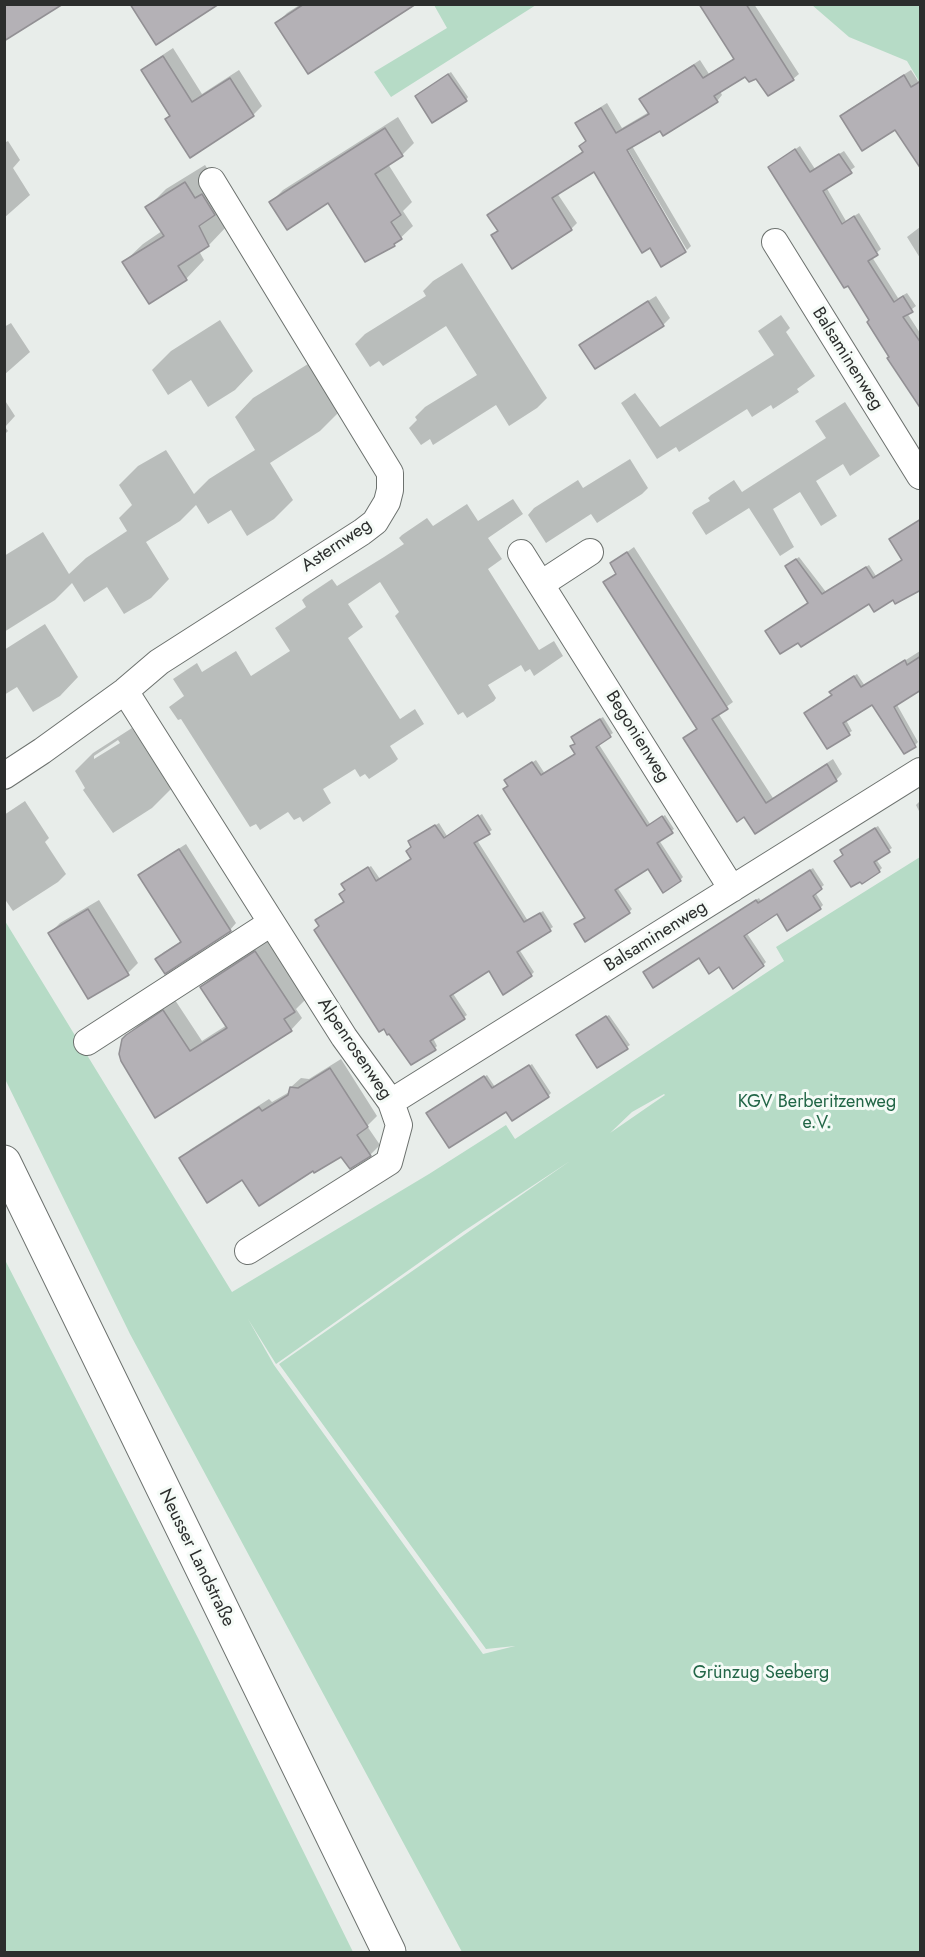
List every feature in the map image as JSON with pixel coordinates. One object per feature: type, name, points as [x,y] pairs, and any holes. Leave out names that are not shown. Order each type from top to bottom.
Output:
[{"type":"main road","name":"Neusser Landstraße","points":[[4,1162],[389,1953]]},
{"type":"street","name":"Asternweg","points":[[4,776],[42,752],[125,691],[159,662],[369,527],[383,511],[390,490],[390,473],[212,181]]},
{"type":"street","name":"Balsaminenweg","points":[[775,242],[921,476]]},
{"type":"street","points":[[541,584],[590,552]]},
{"type":"street","name":"Begonienweg","points":[[521,553],[732,889]]},
{"type":"street","name":"Alpenrosenweg","points":[[125,691],[344,1037],[391,1102],[399,1125],[389,1162],[248,1251]]},
{"type":"street","name":"Balsaminenweg","points":[[391,1102],[921,771]]},
{"type":"street","points":[[87,1042],[271,923]]},
{"type":"green space","points":[[434,5],[536,5],[391,97],[374,72],[447,28]]},
{"type":"green space","points":[[812,5],[920,5],[920,83],[907,61],[849,37]]},
{"type":"green space","points":[[920,857],[920,1952],[462,1952],[130,1334],[5,1079],[5,921],[232,1292],[506,1125],[515,1139],[784,961],[776,947]],"holes":[[[665,1095],[610,1133],[632,1112]],[[570,1161],[279,1364],[486,1649],[515,1646],[483,1654],[274,1365],[248,1319],[276,1364],[464,1231]]]},
{"type":"green space","points":[[4,1258],[198,1638],[353,1952],[5,1952]]},
{"type":"building","points":[[4,4],[63,4],[4,41]]},
{"type":"building","points":[[130,4],[219,4],[156,45]]},
{"type":"building","points":[[304,4],[416,4],[308,74],[275,23]]},
{"type":"building","points":[[699,4],[746,4],[794,80],[768,96],[756,79],[749,82],[745,77],[714,96],[718,102],[663,136],[660,131],[627,150],[686,252],[661,267],[650,248],[642,253],[594,172],[552,198],[572,230],[512,269],[491,235],[498,231],[487,215],[583,152],[579,146],[586,141],[575,123],[601,108],[616,133],[649,114],[639,99],[694,65],[703,78],[734,59]]},
{"type":"building","points":[[163,56],[192,102],[230,78],[254,116],[190,158],[165,119],[170,116],[141,70]]},
{"type":"building","points":[[448,74],[467,101],[432,123],[415,96]]},
{"type":"building","points":[[904,75],[911,87],[921,81],[921,169],[895,130],[862,151],[840,116]]},
{"type":"building","points":[[385,128],[403,156],[375,174],[401,215],[391,222],[402,239],[394,244],[395,246],[365,262],[328,203],[287,230],[269,202]]},
{"type":"building","points":[[795,149],[810,172],[839,154],[852,173],[823,191],[842,224],[854,216],[878,255],[868,261],[894,302],[903,296],[913,312],[903,317],[921,343],[921,409],[887,358],[889,357],[867,322],[869,320],[848,286],[844,288],[768,167]]},
{"type":"building","points":[[185,182],[195,198],[202,194],[215,215],[199,226],[209,246],[178,266],[187,280],[149,304],[122,262],[164,236],[145,207]]},
{"type":"building","points":[[648,301],[664,326],[595,369],[579,345]]},
{"type":"building","points":[[921,519],[921,590],[895,604],[893,600],[874,612],[869,604],[801,647],[798,643],[780,654],[765,631],[808,603],[785,566],[796,559],[822,594],[866,567],[873,578],[902,560],[889,539]]},
{"type":"building","points":[[627,552],[728,709],[712,719],[766,803],[827,764],[837,781],[755,834],[744,817],[737,822],[683,738],[697,729],[603,582],[616,574],[610,563]]},
{"type":"building","points":[[921,656],[921,690],[894,707],[916,747],[904,754],[872,705],[843,723],[850,735],[827,749],[804,713],[832,695],[829,692],[854,676],[861,687],[905,660],[907,665]]},
{"type":"building","points":[[600,719],[611,737],[596,747],[647,826],[662,816],[673,833],[657,843],[681,881],[663,893],[648,869],[615,890],[630,913],[585,942],[574,924],[585,918],[503,789],[508,786],[504,780],[532,762],[541,775],[575,754],[570,746],[575,744],[571,737]]},
{"type":"building","points":[[478,815],[490,834],[474,843],[524,922],[540,913],[551,931],[517,952],[532,976],[503,995],[489,971],[450,996],[465,1019],[430,1041],[436,1050],[411,1065],[389,1034],[387,1035],[384,1029],[379,1032],[314,930],[319,926],[315,920],[344,902],[339,894],[345,890],[341,884],[368,867],[376,881],[411,859],[406,851],[411,847],[408,841],[435,825],[444,838]]},
{"type":"building","points":[[875,828],[890,852],[874,862],[880,872],[862,884],[860,882],[851,887],[834,861],[843,855],[840,850]]},
{"type":"building","points":[[179,849],[231,931],[165,974],[155,959],[181,942],[138,875]]},
{"type":"building","points":[[810,870],[822,889],[813,896],[821,909],[787,931],[777,914],[744,936],[764,966],[733,989],[719,967],[709,974],[699,958],[653,988],[643,972],[756,900],[758,903]]},
{"type":"building","points":[[88,909],[129,975],[88,999],[48,933]]},
{"type":"building","points":[[255,951],[295,1012],[284,1019],[292,1031],[155,1118],[121,1061],[119,1054],[122,1039],[163,1010],[190,1051],[227,1028],[200,987]]},
{"type":"building","points":[[606,1016],[628,1049],[597,1068],[576,1035]]},
{"type":"building","points":[[529,1065],[549,1097],[512,1121],[506,1112],[449,1148],[426,1113],[484,1076],[492,1088]]},
{"type":"building","points":[[330,1068],[368,1127],[357,1135],[371,1156],[350,1169],[341,1157],[314,1173],[313,1171],[259,1206],[242,1180],[207,1203],[179,1158],[259,1107],[262,1111],[288,1095],[290,1087],[298,1088]]},
{"type":"park label","name":"KGV Berberitzenweg e.V.","points":[[817,1113]]},
{"type":"park label","name":"Grünzug Seeberg","points":[[761,1674]]}]
